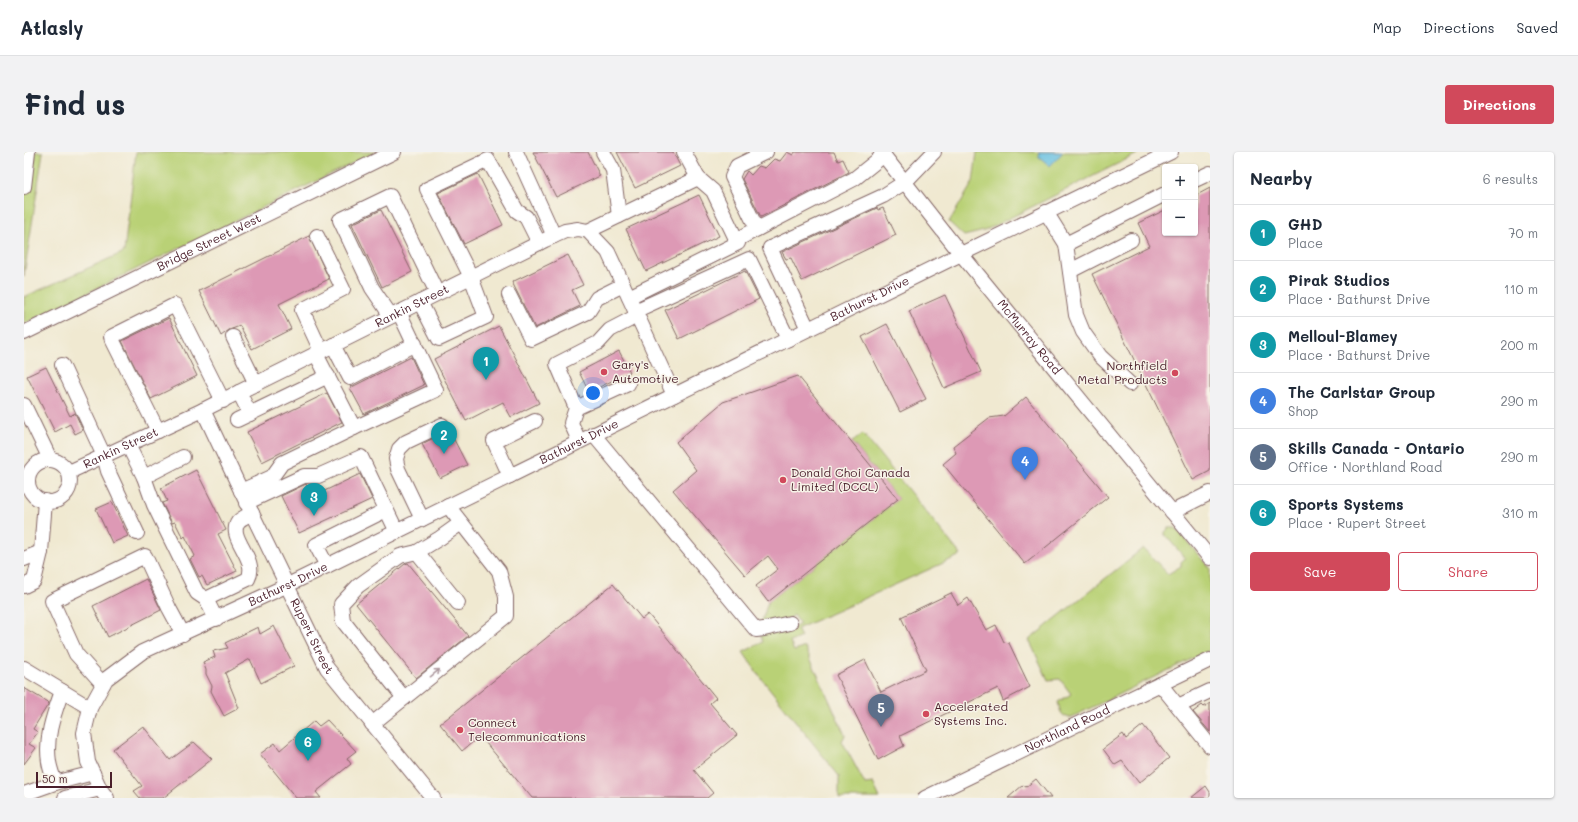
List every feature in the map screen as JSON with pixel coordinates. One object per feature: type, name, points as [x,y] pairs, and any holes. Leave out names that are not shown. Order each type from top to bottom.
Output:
[{"type":"street","points":[[24,187],[28,152]]},
{"type":"street","name":"Bridge Street West","points":[[24,333],[394,152]]},
{"type":"street","points":[[516,152],[554,236]]},
{"type":"street","points":[[604,152],[612,170],[619,216]]},
{"type":"street","points":[[509,295],[531,339],[588,312],[597,298],[626,291],[738,243],[713,191],[698,178],[684,152]]},
{"type":"street","points":[[757,229],[732,177],[737,166],[766,152]]},
{"type":"street","points":[[808,329],[770,248],[883,196],[905,182],[934,152]]},
{"type":"street","name":"Bathurst Drive","points":[[104,794],[88,762],[84,733],[90,708],[106,679],[142,652],[288,585],[1171,152]]},
{"type":"street","points":[[736,240],[854,179],[882,154]]},
{"type":"street","name":"McMurray Road","points":[[882,154],[961,254],[1172,512],[1209,554]]},
{"type":"street","points":[[420,302],[439,339],[486,317],[471,277],[427,189],[488,160],[517,211],[526,217],[539,243]]},
{"type":"street","points":[[1198,179],[1210,173]]},
{"type":"street","points":[[674,395],[608,252],[588,231],[698,178]]},
{"type":"street","points":[[206,599],[248,579],[252,572],[251,564],[236,533],[236,526],[246,502],[272,476],[282,463],[436,390],[415,344],[395,314],[372,288],[340,220],[390,196],[437,293]]},
{"type":"street","points":[[1066,244],[1162,196]]},
{"type":"street","points":[[1046,212],[1066,244],[1076,315],[1083,332],[1100,356],[1130,384]]},
{"type":"street","name":"Rankin Street","points":[[69,472],[203,410],[554,236],[565,231],[578,229],[588,231]]},
{"type":"street","points":[[317,236],[343,289],[302,310],[323,350],[350,378],[415,344]]},
{"type":"street","points":[[1070,271],[1131,240]]},
{"type":"street","points":[[579,442],[571,423],[576,408],[557,364],[598,343],[610,330],[636,314],[749,259],[788,339]]},
{"type":"street","points":[[158,431],[111,337],[175,306],[223,400]]},
{"type":"street","points":[[233,337],[256,384]]},
{"type":"street","points":[[323,350],[328,376],[354,428]]},
{"type":"street","points":[[62,365],[104,456],[108,471],[137,533]]},
{"type":"street","points":[[239,392],[243,417],[328,376]]},
{"type":"street","points":[[576,408],[628,384]]},
{"type":"street","points":[[24,405],[50,459],[36,463],[26,476],[28,481],[27,492],[45,501],[41,552],[34,581],[24,586]]},
{"type":"street","name":"Rupert Street","points":[[203,410],[327,668],[433,798]]},
{"type":"street","points":[[510,476],[494,442],[535,421]]},
{"type":"street","points":[[422,519],[398,469],[396,459],[399,449],[406,442],[442,425]]},
{"type":"street","points":[[24,426],[41,439]]},
{"type":"street","points":[[594,434],[756,630],[790,623]]},
{"type":"street","points":[[128,445],[144,477],[154,505],[197,593],[206,599],[216,618]]},
{"type":"street","points":[[144,477],[183,457]]},
{"type":"street","points":[[246,502],[304,476],[318,476],[361,457],[397,532]]},
{"type":"street","name":"Rankin Street","points":[[45,501],[50,502],[58,500],[64,496],[70,485],[69,472],[65,466],[58,461],[50,459]]},
{"type":"street","points":[[1172,512],[1210,493]]},
{"type":"street","points":[[372,724],[506,616],[506,597],[499,571],[448,506]]},
{"type":"street","points":[[327,566],[316,544],[386,510]]},
{"type":"street","points":[[404,698],[343,621],[341,604],[358,586],[400,556],[410,552],[417,552],[461,523]]},
{"type":"street","points":[[24,559],[41,552]]},
{"type":"street","points":[[417,552],[458,603]]},
{"type":"street","points":[[103,684],[76,654],[52,601],[145,556],[183,634]]},
{"type":"street","name":"Northland Road","points":[[925,798],[1210,660]]},
{"type":"street","points":[[24,668],[90,708]]},
{"type":"street","points":[[1160,684],[1210,746]]},
{"type":"street","points":[[56,783],[49,762],[48,744],[52,719],[62,691]]},
{"type":"street","points":[[1178,706],[1210,691]]},
{"type":"street","points":[[24,794],[56,783],[93,773]]},
{"type":"street","points":[[65,798],[104,794]]},
{"type":"green space","points":[[24,152],[43,152],[24,276]]},
{"type":"green space","points":[[136,152],[376,152],[24,324],[24,297],[124,252]]},
{"type":"green space","points":[[977,152],[1141,152],[984,231],[964,236],[949,222],[973,182]]},
{"type":"green space","points":[[863,434],[961,555],[797,629],[801,637],[790,642],[794,651],[805,647],[845,735],[842,741],[865,784],[873,783],[880,798],[839,798],[839,776],[758,674],[743,652],[763,642],[760,632],[789,630],[800,624],[794,615],[782,624],[760,627],[768,602],[898,499],[852,442]]},
{"type":"green space","points":[[1169,528],[1176,528],[1210,569],[1210,650],[1070,718],[1064,716],[1059,708],[1058,702],[1071,694],[1060,679],[1048,680],[1029,640],[1143,548],[1168,574],[1181,566],[1181,562],[1185,558],[1165,535],[1165,532]]},
{"type":"water","points":[[1039,152],[1063,152],[1050,166],[1038,156]]},
{"type":"building","points":[[533,152],[588,152],[600,176],[556,197]]},
{"type":"building","points":[[617,152],[673,152],[680,166],[635,188]]},
{"type":"building","points":[[787,152],[793,155],[795,152],[834,152],[838,161],[843,159],[849,172],[761,217],[742,179],[747,171],[751,175],[759,166],[765,168],[774,159],[780,161]]},
{"type":"building","points":[[478,174],[503,225],[464,244],[438,193]]},
{"type":"building","name":"Northfield Metal Products","points":[[1210,188],[1210,471],[1193,480],[1092,274],[1149,246],[1138,223],[1162,211],[1162,236],[1198,236],[1198,194]]},
{"type":"building","points":[[699,195],[719,236],[646,271],[626,229]]},
{"type":"building","points":[[877,208],[878,210],[883,208],[896,235],[802,281],[791,258],[786,259],[782,252]]},
{"type":"building","points":[[381,210],[412,272],[382,287],[352,224]]},
{"type":"building","points":[[309,236],[329,279],[279,304],[291,329],[252,349],[240,326],[229,330],[221,336],[199,291]]},
{"type":"building","points":[[568,255],[583,285],[572,290],[580,306],[535,328],[512,282]]},
{"type":"building","points":[[745,271],[759,299],[679,339],[665,310]]},
{"type":"building","points":[[945,295],[981,372],[944,388],[909,311]]},
{"type":"building","points":[[169,318],[197,376],[151,399],[122,341]]},
{"type":"building","points":[[887,324],[926,399],[900,412],[862,337]]},
{"type":"building","points":[[499,326],[539,403],[511,417],[503,402],[466,421],[434,359]]},
{"type":"building","name":"Gary's Automotive","points":[[619,351],[630,372],[589,392],[579,372]]},
{"type":"building","points":[[411,357],[424,385],[364,414],[350,388]]},
{"type":"building","points":[[46,367],[70,416],[75,413],[83,430],[75,434],[70,424],[55,432],[27,376]]},
{"type":"building","name":"Donald Choi Canada Limited (DCCL)","points":[[798,376],[898,499],[768,602],[756,586],[778,569],[768,556],[745,575],[673,490],[696,470],[676,442],[723,402]]},
{"type":"building","points":[[327,393],[342,422],[262,462],[247,432]]},
{"type":"building","points":[[1026,397],[1108,497],[1025,564],[943,464],[956,453],[953,446],[989,418],[1004,416]]},
{"type":"building","points":[[449,430],[467,465],[440,478],[422,444]]},
{"type":"building","points":[[196,470],[226,530],[218,534],[237,571],[207,585],[202,576],[199,577],[190,559],[195,556],[185,536],[183,538],[175,522],[172,523],[162,503],[167,501],[161,488]]},
{"type":"building","points":[[360,474],[372,499],[299,533],[281,496],[306,484],[312,497]]},
{"type":"building","points":[[112,502],[128,536],[112,543],[96,509]]},
{"type":"building","points":[[408,563],[468,636],[416,678],[356,604]]},
{"type":"building","points":[[146,579],[161,610],[108,637],[93,606]]},
{"type":"building","points":[[613,584],[642,619],[648,614],[716,698],[710,703],[737,735],[694,770],[713,793],[707,798],[532,798],[480,736],[462,751],[440,724]]},
{"type":"building","points":[[951,593],[958,605],[968,598],[986,630],[996,625],[1004,642],[1009,643],[1030,687],[1003,701],[998,688],[900,736],[904,746],[878,760],[836,675],[865,660],[881,692],[926,670],[901,617]]},
{"type":"building","points":[[274,626],[294,666],[261,683],[250,659],[225,673],[239,708],[224,716],[211,691],[212,686],[206,674],[203,662],[215,657],[213,651],[228,648],[225,643],[258,627],[260,634]]},
{"type":"building","points":[[24,688],[49,703],[33,729],[38,732],[29,744],[36,748],[24,764]]},
{"type":"building","points":[[1210,703],[1210,732],[1193,712],[1202,705],[1204,707]]},
{"type":"building","points":[[327,720],[356,751],[347,758],[351,764],[316,792],[321,798],[296,798],[260,754],[275,743],[280,750],[314,721],[319,726]]},
{"type":"building","points":[[1143,725],[1169,758],[1139,783],[1122,761],[1115,765],[1103,749],[1123,734],[1126,739]]},
{"type":"building","points":[[143,726],[170,760],[194,742],[212,759],[163,798],[140,798],[134,791],[142,786],[113,749]]},
{"type":"building","points":[[1036,779],[1051,798],[1008,798],[1023,785],[1026,787]]},
{"type":"building","points":[[1206,786],[1210,792],[1210,798],[1191,798]]},
{"type":"place","name":"Gary's Automotive","points":[[604,372]]},
{"type":"place","name":"Northfield Metal Products","points":[[1175,373]]},
{"type":"place","name":"GHD","points":[[486,380]]},
{"type":"place","name":"Pirak Studios","points":[[444,454]]},
{"type":"place","name":"Donald Choi Canada Limited (DCCL)","points":[[783,480]]},
{"type":"place","name":"The Carlstar Group","points":[[1025,480]]},
{"type":"place","name":"Melloul-Blamey","points":[[314,516]]},
{"type":"place","name":"Accelerated Systems Inc.","points":[[926,714]]},
{"type":"place","name":"Skills Canada - Ontario","points":[[881,727]]},
{"type":"place","name":"Connect Telecommunications","points":[[460,730]]},
{"type":"place","name":"Sports Systems","points":[[308,761]]}]
